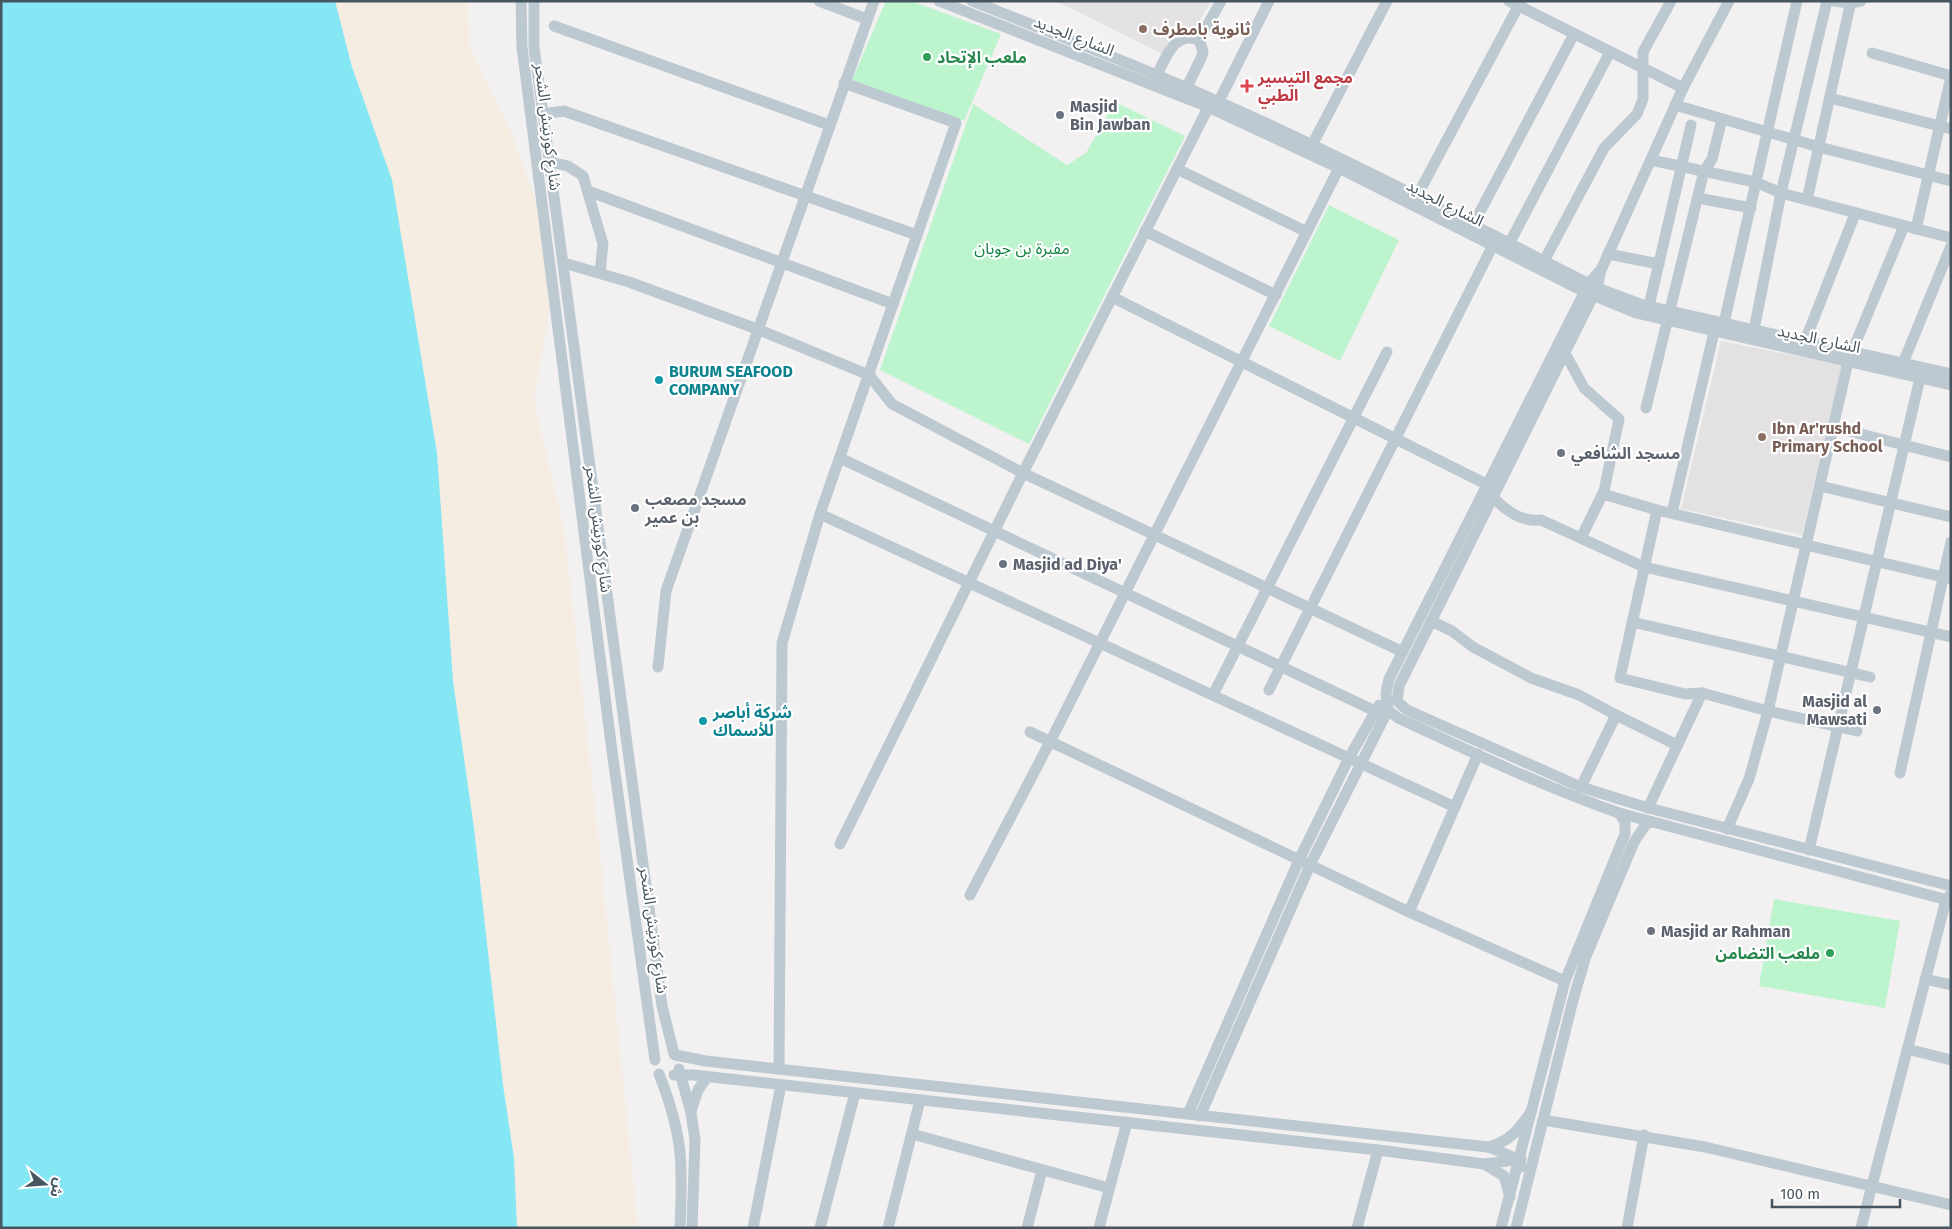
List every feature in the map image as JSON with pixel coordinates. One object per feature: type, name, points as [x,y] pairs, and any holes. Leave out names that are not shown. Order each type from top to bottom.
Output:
[{"type":"street","name":"شارع كورنيش الشحر","points":[[521,1],[522,47],[568,416],[655,1060]]},
{"type":"street","name":"شارع كورنيش الشحر","points":[[534,1],[534,47],[662,1006],[675,1054]]},
{"type":"street","points":[[819,1],[867,19]]},
{"type":"street","points":[[658,667],[666,591],[780,263],[874,1]]},
{"type":"street","name":"الشارع الجديد","points":[[939,1],[1213,102],[1312,145],[1473,225],[1495,242],[1509,244],[1544,261],[1591,290],[1649,306],[1669,316],[1714,332],[1850,357],[1903,363],[1951,374]]},
{"type":"street","name":"الشارع الجديد","points":[[972,1],[1187,87],[1339,168],[1495,242],[1636,313],[1724,323],[1805,342],[1920,378],[1951,385]]},
{"type":"street","points":[[1187,87],[1203,51],[1199,40],[1220,1]]},
{"type":"street","points":[[840,844],[968,583],[1145,231],[1269,1]]},
{"type":"street","points":[[1312,145],[1387,1]]},
{"type":"street","points":[[1544,261],[1604,148],[1637,114],[1643,99],[1643,52],[1671,1]]},
{"type":"street","points":[[1200,1116],[1349,758],[1386,693],[1389,679],[1486,484],[1591,290],[1683,88],[1729,1]]},
{"type":"street","points":[[1724,323],[1797,1]]},
{"type":"street","points":[[1754,330],[1781,193],[1827,1]]},
{"type":"street","points":[[1807,200],[1854,2],[1834,1]]},
{"type":"street","points":[[1417,196],[1516,3],[1683,88]]},
{"type":"street","points":[[554,26],[829,125]]},
{"type":"street","points":[[1473,225],[1574,34]]},
{"type":"street","points":[[1157,74],[1177,41],[1185,37],[1199,40]]},
{"type":"street","points":[[1509,244],[1610,52]]},
{"type":"street","points":[[1727,829],[1749,779],[1768,711],[1850,357],[1910,228],[1928,175],[1951,76],[1872,53]]},
{"type":"street","points":[[779,1069],[782,643],[820,514],[956,123],[844,83]]},
{"type":"street","points":[[1830,98],[1951,130]]},
{"type":"street","points":[[1675,105],[1819,147],[1951,181]]},
{"type":"street","points":[[543,114],[564,111],[917,235]]},
{"type":"street","points":[[1646,408],[1704,171],[1712,159],[1722,119]]},
{"type":"street","points":[[1649,306],[1691,125]]},
{"type":"street","points":[[1651,160],[1755,182],[1781,193],[1951,238]]},
{"type":"street","points":[[550,162],[568,166],[583,176],[603,244],[600,274]]},
{"type":"street","points":[[970,895],[1100,644],[1339,168]]},
{"type":"street","points":[[1177,169],[1307,232]]},
{"type":"street","points":[[588,191],[893,304]]},
{"type":"street","points":[[1698,198],[1750,208]]},
{"type":"street","points":[[1805,342],[1855,214]]},
{"type":"street","points":[[1145,231],[1276,295]]},
{"type":"street","points":[[1269,690],[1495,242]]},
{"type":"street","points":[[1903,363],[1951,246]]},
{"type":"street","points":[[1608,254],[1658,264]]},
{"type":"street","points":[[564,263],[757,329],[869,375],[892,404],[1023,473],[1403,652]]},
{"type":"street","points":[[1591,290],[1565,353],[1430,620],[1399,686],[1396,696],[1399,705],[1582,787],[1648,808],[1951,886]]},
{"type":"street","points":[[1112,297],[1486,484]]},
{"type":"street","points":[[1672,513],[1714,332]]},
{"type":"street","points":[[1213,695],[1387,352]]},
{"type":"street","points":[[1565,353],[1584,388],[1619,420],[1602,494],[1581,538]]},
{"type":"street","points":[[1809,850],[1862,617],[1920,378]]},
{"type":"street","points":[[568,416],[583,414]]},
{"type":"street","points":[[1833,427],[1951,457]]},
{"type":"street","points":[[840,458],[1238,645],[1375,712]]},
{"type":"street","points":[[1820,486],[1951,518]]},
{"type":"street","points":[[1602,494],[1657,510],[1947,578]]},
{"type":"street","points":[[1493,497],[1505,509],[1528,521],[1541,520],[1644,567],[1951,637]]},
{"type":"street","points":[[1657,510],[1620,678],[1685,694],[1702,693],[1768,711],[1857,731]]},
{"type":"street","points":[[820,514],[1455,807]]},
{"type":"street","points":[[1900,773],[1931,633],[1947,578],[1951,542]]},
{"type":"street","points":[[1430,620],[1452,631],[1473,647],[1523,674],[1579,695],[1677,745]]},
{"type":"street","points":[[1632,622],[1870,676]]},
{"type":"street","points":[[1188,1114],[1305,862],[1388,710],[1386,693]]},
{"type":"street","points":[[1648,808],[1702,693]]},
{"type":"street","points":[[1388,710],[1398,718],[1578,799],[1619,814],[1949,898],[1925,979],[1862,1228]]},
{"type":"street","points":[[1582,787],[1616,715]]},
{"type":"street","points":[[1030,732],[1409,912],[1565,981]]},
{"type":"street","points":[[612,751],[628,747]]},
{"type":"street","points":[[1409,912],[1478,754]]},
{"type":"street","points":[[1501,1228],[1565,981],[1617,868],[1646,824],[1656,823],[1664,812]]},
{"type":"street","points":[[1516,1228],[1573,1000],[1586,956],[1617,868],[1625,834],[1625,822],[1619,814]]},
{"type":"street","points":[[1925,979],[1951,985]]},
{"type":"street","points":[[1907,1049],[1951,1060]]},
{"type":"street","points":[[680,1228],[681,1145],[674,1115],[655,1067],[655,1060],[663,1052],[706,1061],[1488,1147],[1518,1161],[1528,1180]]},
{"type":"street","points":[[675,1054],[679,1061],[677,1073],[690,1112],[696,1151],[692,1228]]},
{"type":"street","points":[[659,1074],[666,1077],[677,1073],[1128,1122],[1484,1164],[1518,1161],[1536,1151]]},
{"type":"street","points":[[690,1112],[698,1090],[707,1077]]},
{"type":"street","points":[[753,1228],[781,1085]]},
{"type":"street","points":[[820,1228],[855,1093]]},
{"type":"street","points":[[888,1228],[920,1100]]},
{"type":"street","points":[[1488,1147],[1500,1144],[1512,1137],[1531,1112]]},
{"type":"street","points":[[1543,1120],[1644,1135],[1705,1147],[1951,1205]]},
{"type":"street","points":[[1099,1228],[1128,1122]]},
{"type":"street","points":[[1347,1147],[1350,1132]]},
{"type":"street","points":[[912,1134],[1109,1188]]},
{"type":"street","points":[[1627,1228],[1644,1135]]},
{"type":"street","points":[[1357,1228],[1378,1150]]},
{"type":"street","points":[[1484,1164],[1504,1176],[1510,1197]]},
{"type":"street","points":[[1027,1228],[1042,1170]]},
{"type":"shaded area","name":"ثانوية بامطرف","points":[[1056,1],[1211,1],[1192,34],[1177,25],[1162,54]]},
{"type":"shaded area","name":"Ibn Ar'rushd Primary School","points":[[1721,341],[1842,365],[1802,535],[1681,509]]},
{"type":"green space","name":"ملعب الإتحاد","points":[[886,1],[911,1],[1001,34],[964,121],[852,80]]},
{"type":"green space","name":"مقبرة بن جوبان","points":[[1115,102],[1185,136],[1029,444],[880,370],[973,104],[1067,165],[1086,153]]},
{"type":"green space","points":[[1329,205],[1399,240],[1340,361],[1269,326]]},
{"type":"green space","name":"ملعب التضامن","points":[[1774,899],[1900,921],[1885,1008],[1759,986]]},
{"type":"sand","points":[[335,1],[468,1],[470,47],[511,132],[537,204],[553,288],[534,400],[564,530],[598,833],[638,1228],[517,1228],[514,1158],[503,1085],[474,828],[453,681],[352,67]]},
{"type":"water","points":[[1,1],[335,1],[352,67],[392,180],[437,453],[453,681],[474,828],[503,1085],[514,1158],[517,1228],[1,1228]]},
{"type":"place","name":"ثانوية بامطرف","points":[[1143,29]]},
{"type":"place","name":"ملعب الإتحاد","points":[[927,57]]},
{"type":"place","name":"مجمع التيسير الطبي","points":[[1247,86]]},
{"type":"place","name":"Masjid Bin Jawban","points":[[1060,115]]},
{"type":"place","name":"BURUM SEAFOOD COMPANY","points":[[659,380]]},
{"type":"place","name":"Ibn Ar'rushd Primary School","points":[[1762,437]]},
{"type":"place","name":"مسجد الشافعي","points":[[1561,453]]},
{"type":"place","name":"مسجد مصعب بن عمير","points":[[635,508]]},
{"type":"place","name":"Masjid ad Diya'","points":[[1003,564]]},
{"type":"place","name":"Masjid al Mawsati","points":[[1877,710]]},
{"type":"place","name":"شركة أباصر للأسماك","points":[[703,721]]},
{"type":"place","name":"Masjid ar Rahman","points":[[1651,931]]},
{"type":"place","name":"ملعب التضامن","points":[[1830,953]]}]
